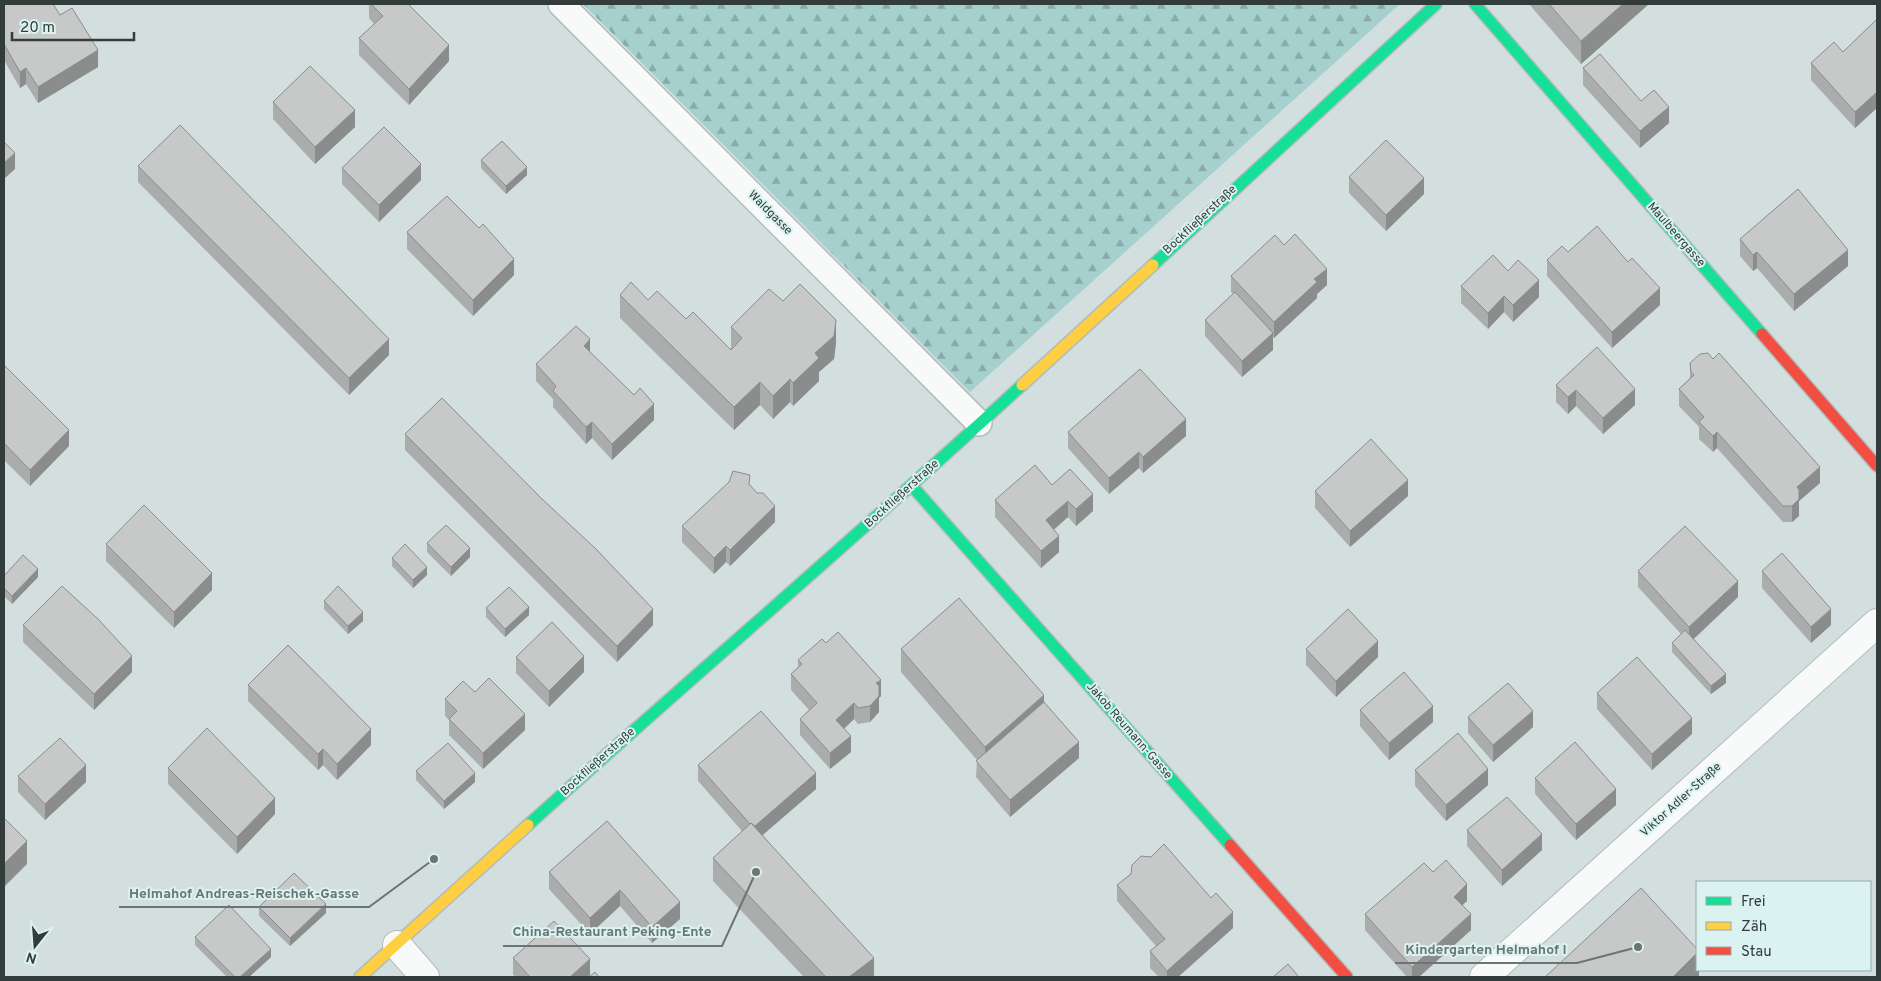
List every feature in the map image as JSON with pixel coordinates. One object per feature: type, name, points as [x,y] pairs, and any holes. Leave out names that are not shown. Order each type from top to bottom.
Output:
[{"type":"main road","name":"Bockfließerstraße","points":[[360,977],[646,718],[912,486],[1436,4]]},
{"type":"main road","name":"Maulbeergasse","points":[[1476,4],[1877,466]]},
{"type":"main road","name":"Jakob Reumann-Gasse","points":[[912,486],[1346,977]]},
{"type":"street","name":"Viktor Adler-Straße","points":[[1484,977],[1877,623]]},
{"type":"street","points":[[397,944],[425,977]]},
{"type":"lane","name":"Waldgasse","points":[[561,4],[979,423]]},
{"type":"green space","points":[[583,4],[1400,4],[970,392]]},
{"type":"building","points":[[4,4],[53,4],[60,15],[72,8],[98,50],[38,87],[26,68],[20,72],[4,44]]},
{"type":"building","points":[[371,4],[408,4],[449,45],[409,89],[359,38],[383,16]]},
{"type":"building","points":[[1549,4],[1623,4],[1581,41]]},
{"type":"building","points":[[1877,19],[1877,92],[1855,112],[1811,63],[1834,42],[1843,52]]},
{"type":"building","points":[[1600,54],[1641,101],[1654,90],[1669,107],[1640,131],[1583,68]]},
{"type":"building","points":[[310,66],[355,110],[315,147],[273,102]]},
{"type":"building","points":[[180,125],[389,339],[349,378],[138,166]]},
{"type":"building","points":[[384,127],[421,164],[379,205],[342,168]]},
{"type":"building","points":[[1386,140],[1424,178],[1386,215],[1349,177]]},
{"type":"building","points":[[502,141],[527,167],[506,186],[481,160]]},
{"type":"building","points":[[4,142],[15,153],[4,163]]},
{"type":"building","points":[[1798,189],[1848,250],[1794,294],[1757,252],[1753,255],[1740,239]]},
{"type":"building","points":[[447,196],[479,228],[483,224],[514,259],[473,300],[407,232]]},
{"type":"building","points":[[1597,226],[1628,262],[1632,258],[1660,288],[1612,332],[1547,260],[1562,246],[1568,252]]},
{"type":"building","points":[[1295,234],[1327,269],[1314,279],[1317,282],[1274,322],[1231,276],[1275,235],[1284,245]]},
{"type":"building","points":[[1493,255],[1508,271],[1518,260],[1539,280],[1513,305],[1504,296],[1488,313],[1461,286]]},
{"type":"building","points":[[631,282],[648,300],[657,291],[686,319],[693,312],[731,350],[742,338],[731,327],[769,289],[783,301],[800,284],[836,320],[834,336],[815,353],[819,358],[793,383],[790,379],[773,396],[760,382],[734,407],[620,295]]},
{"type":"building","points":[[1235,292],[1273,333],[1242,361],[1205,320]]},
{"type":"building","points":[[576,326],[590,339],[584,346],[634,395],[640,388],[654,404],[612,444],[592,422],[586,427],[553,391],[556,386],[536,364]]},
{"type":"building","points":[[1597,347],[1635,389],[1603,418],[1576,390],[1568,397],[1556,385]]},
{"type":"building","points":[[1708,353],[1713,359],[1719,353],[1820,467],[1797,487],[1799,499],[1792,506],[1783,506],[1717,432],[1713,436],[1699,422],[1704,417],[1679,389],[1694,375],[1691,372],[1690,363],[1700,354]]},
{"type":"building","points":[[4,365],[69,430],[30,470],[4,443]]},
{"type":"building","points":[[1140,369],[1186,419],[1143,457],[1139,452],[1109,478],[1068,432]]},
{"type":"building","points":[[442,398],[542,499],[595,548],[653,609],[617,646],[405,434]]},
{"type":"building","points":[[1371,439],[1408,480],[1350,531],[1315,491]]},
{"type":"building","points":[[1035,465],[1052,485],[1070,469],[1093,494],[1076,509],[1068,501],[1046,520],[1059,536],[1041,551],[995,500]]},
{"type":"building","points":[[733,471],[750,475],[749,484],[757,493],[763,493],[775,506],[730,550],[726,546],[714,558],[682,526],[729,482]]},
{"type":"building","points":[[144,505],[212,573],[174,612],[106,544]]},
{"type":"building","points":[[446,525],[470,548],[451,567],[427,543]]},
{"type":"building","points":[[1685,526],[1738,581],[1689,627],[1638,571]]},
{"type":"building","points":[[405,544],[427,567],[413,580],[392,558]]},
{"type":"building","points":[[1782,553],[1831,609],[1811,627],[1762,571]]},
{"type":"building","points":[[23,555],[38,569],[12,596],[4,588],[4,576]]},
{"type":"building","points":[[62,586],[98,619],[132,656],[94,694],[23,625]]},
{"type":"building","points":[[338,586],[363,612],[348,626],[324,601]]},
{"type":"building","points":[[509,587],[529,607],[505,629],[486,608]]},
{"type":"building","points":[[959,598],[1044,695],[985,747],[901,649]]},
{"type":"building","points":[[1348,609],[1378,641],[1336,681],[1306,649]]},
{"type":"building","points":[[552,622],[584,656],[549,691],[516,657]]},
{"type":"building","points":[[1685,630],[1726,674],[1711,686],[1672,643]]},
{"type":"building","points":[[838,632],[881,680],[876,683],[879,686],[879,696],[870,706],[858,708],[854,703],[836,720],[851,736],[830,753],[800,719],[817,703],[791,674],[802,664],[798,660],[822,639],[826,643]]},
{"type":"building","points":[[288,645],[371,729],[337,764],[323,749],[318,754],[248,685]]},
{"type":"building","points":[[1637,657],[1692,718],[1652,754],[1597,693]]},
{"type":"building","points":[[1404,672],[1433,706],[1389,743],[1360,710]]},
{"type":"building","points":[[489,678],[525,714],[483,753],[449,719],[457,711],[445,699],[463,681],[475,692]]},
{"type":"building","points":[[1508,683],[1533,711],[1493,745],[1468,717]]},
{"type":"building","points":[[1044,702],[1079,742],[1010,800],[976,761]]},
{"type":"building","points":[[761,711],[816,773],[755,826],[750,824],[698,765]]},
{"type":"building","points":[[207,728],[275,798],[237,837],[168,768]]},
{"type":"building","points":[[1458,733],[1488,769],[1446,805],[1415,770]]},
{"type":"building","points":[[60,738],[86,765],[45,804],[18,776]]},
{"type":"building","points":[[1575,742],[1616,789],[1576,824],[1535,778]]},
{"type":"building","points":[[448,743],[475,773],[444,801],[416,771]]},
{"type":"building","points":[[1507,797],[1542,834],[1502,870],[1467,830]]},
{"type":"building","points":[[4,818],[27,841],[4,864]]},
{"type":"building","points":[[607,821],[680,902],[652,927],[620,890],[590,918],[549,872]]},
{"type":"building","points":[[751,823],[874,958],[849,977],[826,977],[713,858]]},
{"type":"building","points":[[1164,844],[1211,898],[1216,893],[1233,912],[1167,971],[1150,951],[1165,939],[1117,885],[1131,874],[1132,865],[1141,856],[1151,857]]},
{"type":"building","points":[[1446,860],[1467,884],[1454,897],[1471,914],[1412,967],[1365,914],[1424,863],[1433,872]]},
{"type":"building","points":[[294,873],[326,904],[290,938],[259,907]]},
{"type":"building","points":[[1641,888],[1696,948],[1696,954],[1673,977],[1545,977]]},
{"type":"building","points":[[229,905],[271,949],[240,977],[235,977],[195,937]]},
{"type":"building","points":[[554,921],[590,959],[570,977],[530,977],[513,958]]},
{"type":"building","points":[[1288,964],[1299,977],[1273,977]]},
{"type":"building","points":[[595,972],[599,977],[589,977]]},
{"type":"traffic: fast","points":[[1153,265],[1436,4]]},
{"type":"traffic: fast","points":[[1475,4],[1762,334]]},
{"type":"traffic: fast","points":[[528,825],[900,496],[1022,385]]},
{"type":"traffic: fast","points":[[912,486],[1230,845]]},
{"type":"traffic: slow","points":[[1022,385],[1153,265]]},
{"type":"traffic: slow","points":[[360,977],[528,825]]},
{"type":"traffic: jam","points":[[1762,334],[1877,466]]},
{"type":"traffic: jam","points":[[1230,845],[1347,977]]},
{"type":"place","name":"Helmahof Andreas-Reischek-Gasse","points":[[434,859]]},
{"type":"place","name":"China-Restaurant Peking-Ente","points":[[756,872]]},
{"type":"place","name":"Kindergarten Helmahof I","points":[[1638,947]]}]
